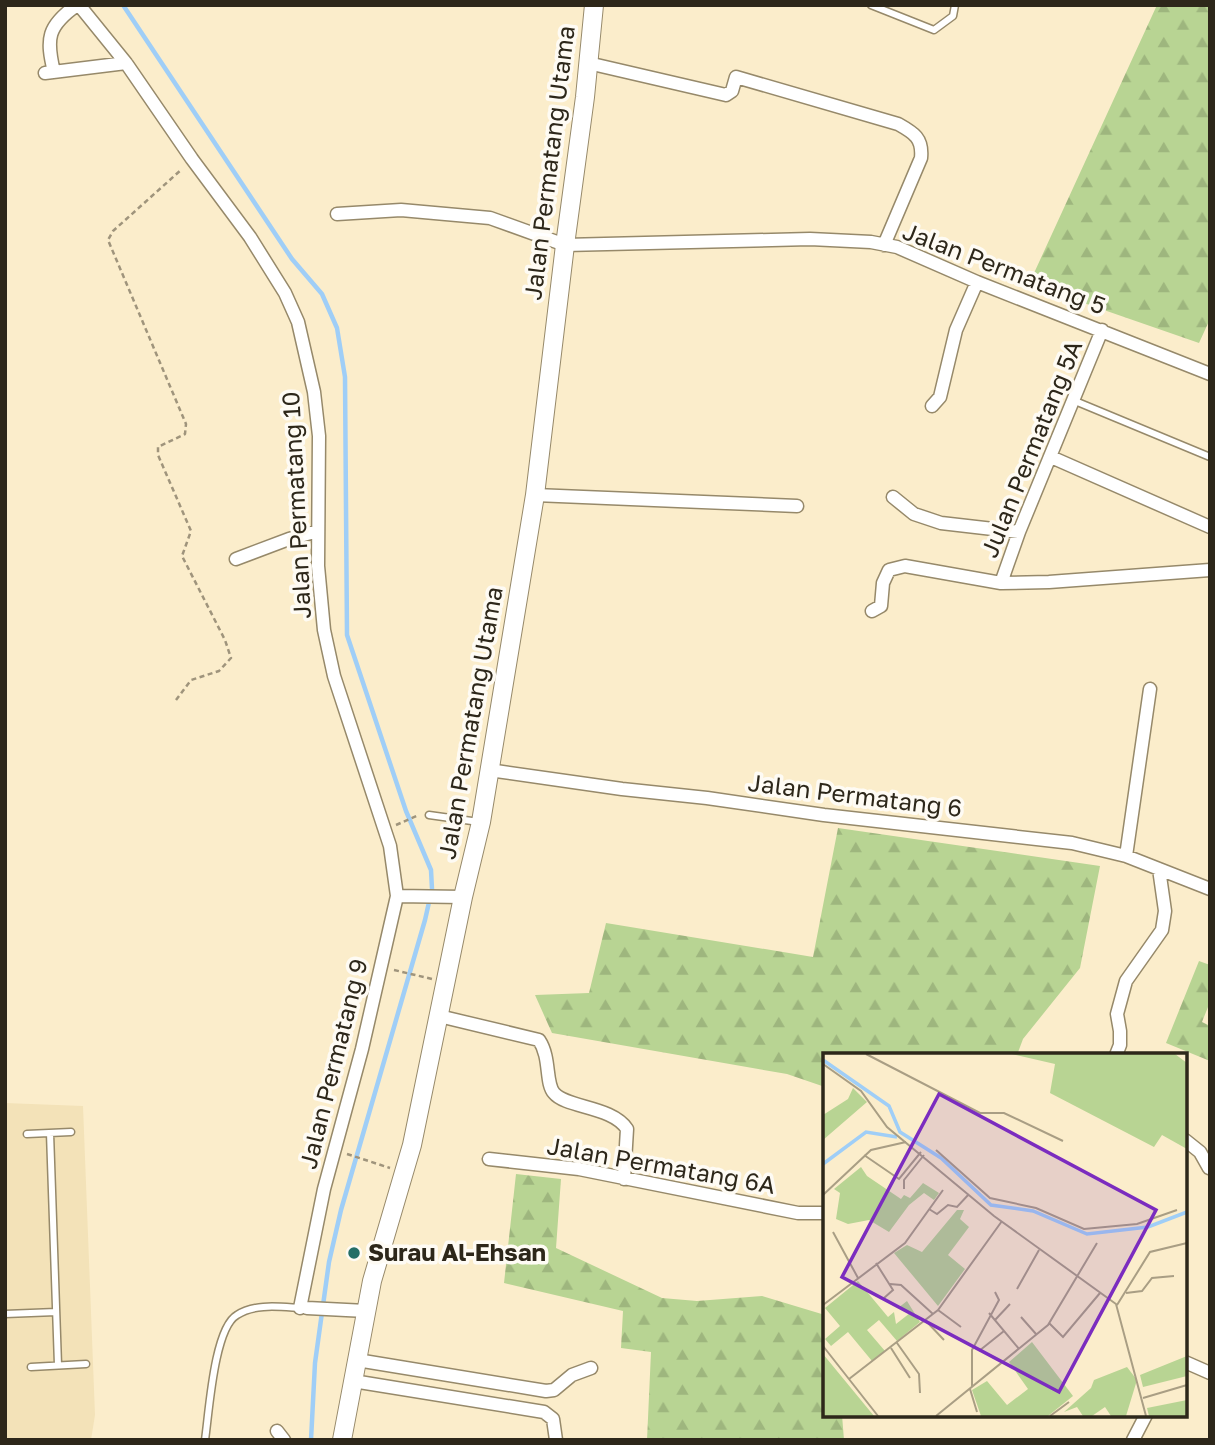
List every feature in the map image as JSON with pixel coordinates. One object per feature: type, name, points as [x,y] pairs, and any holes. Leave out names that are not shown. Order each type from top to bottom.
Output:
[{"type":"street","name":"Jalan Permatang 10","points":[[78,5],[126,63],[250,237],[285,293],[299,322],[318,425],[318,566],[324,630],[334,676],[390,846],[401,896]]},
{"type":"street","points":[[78,5],[61,16],[52,29],[48,46],[50,73],[126,63]]},
{"type":"street","name":"Jalan Permatang Utama","points":[[342,1440],[372,1281],[412,1145],[439,1016],[455,896],[481,822],[535,495],[594,5]]},
{"type":"street","points":[[588,63],[726,95],[732,91],[736,77],[898,124],[917,135],[922,146],[921,158],[884,245]]},
{"type":"street","points":[[337,214],[401,210],[490,218],[565,246]]},
{"type":"street","name":"Jalan Permatang 5","points":[[565,246],[810,239],[871,242],[897,247],[977,282],[1210,374]]},
{"type":"street","points":[[932,406],[940,397],[956,330],[977,282]]},
{"type":"street","name":"Julan Permatang 5A","points":[[1001,583],[1019,532],[1102,330]]},
{"type":"street","points":[[1051,457],[1210,527]]},
{"type":"street","points":[[535,495],[797,506]]},
{"type":"street","points":[[893,497],[914,514],[941,523],[1019,532]]},
{"type":"street","points":[[236,559],[318,531]]},
{"type":"street","points":[[872,611],[881,606],[883,583],[889,570],[905,566],[1001,583],[1210,570]]},
{"type":"street","points":[[1126,856],[1150,689]]},
{"type":"street","name":"Jalan Permatang 6","points":[[489,771],[836,817],[1072,844],[1126,856],[1210,889]]},
{"type":"street","points":[[1117,1053],[1120,1045],[1117,1014],[1126,981],[1162,929],[1165,911],[1159,869]]},
{"type":"street","points":[[401,896],[455,896]]},
{"type":"street","name":"Jalan Permatang 9","points":[[304,1308],[327,1176],[401,896]]},
{"type":"street","points":[[439,1016],[539,1040],[548,1061],[549,1082],[553,1093],[605,1113],[624,1124],[627,1129],[624,1179]]},
{"type":"street","points":[[1187,1142],[1200,1152],[1209,1168]]},
{"type":"street","name":"Jalan Permatang 6A","points":[[489,1159],[579,1169],[798,1213],[823,1213]]},
{"type":"street","points":[[304,1308],[366,1311]]},
{"type":"street","points":[[357,1360],[546,1391],[554,1390],[572,1375],[591,1368]]},
{"type":"street","points":[[1187,1363],[1210,1373]]},
{"type":"street","points":[[353,1381],[544,1412],[553,1419],[556,1440]]},
{"type":"street","points":[[1133,1440],[1145,1417]]},
{"type":"lane","points":[[871,5],[934,30],[953,16],[955,5]]},
{"type":"lane","points":[[1075,401],[1210,457]]},
{"type":"lane","points":[[429,815],[481,822]]},
{"type":"lane","points":[[27,1134],[71,1132]]},
{"type":"lane","points":[[50,1133],[58,1365]]},
{"type":"lane","points":[[205,1440],[218,1349],[228,1324],[235,1315],[250,1309],[304,1308]]},
{"type":"lane","points":[[5,1314],[56,1312]]},
{"type":"lane","points":[[31,1367],[86,1364]]},
{"type":"path","points":[[176,700],[191,680],[219,671],[231,658],[225,640],[182,556],[191,531],[158,455],[158,447],[185,434],[186,424],[108,240],[113,232],[192,159]]},
{"type":"path","points":[[394,826],[417,815]]},
{"type":"path","points":[[401,972],[431,979]]},
{"type":"path","points":[[345,1154],[403,1173]]},
{"type":"shaded area","points":[[5,1103],[83,1106],[95,1415],[91,1440],[5,1440]]},
{"type":"green space","points":[[1157,5],[1210,5],[1210,319],[1199,343],[1029,284]]},
{"type":"green space","points":[[838,828],[1100,866],[1080,968],[1023,1039],[1018,1053],[823,1053],[823,1086],[787,1074],[552,1033],[535,995],[589,993],[606,923],[813,957]]},
{"type":"green space","points":[[1199,961],[1210,965],[1210,1002],[1202,1022],[1210,1026],[1210,1061],[1166,1043]]},
{"type":"green space","points":[[516,1174],[561,1179],[556,1248],[662,1298],[697,1301],[762,1296],[823,1314],[823,1417],[842,1417],[844,1440],[647,1440],[651,1352],[621,1348],[623,1311],[504,1283]]},
{"type":"waterway","points":[[123,5],[292,259],[322,294],[337,328],[345,377],[347,635],[406,811],[431,870],[432,889],[425,920],[341,1210],[329,1262],[315,1363],[311,1440]]},
{"type":"place","name":"Surau Al-Ehsan","points":[[354,1253]]}]
